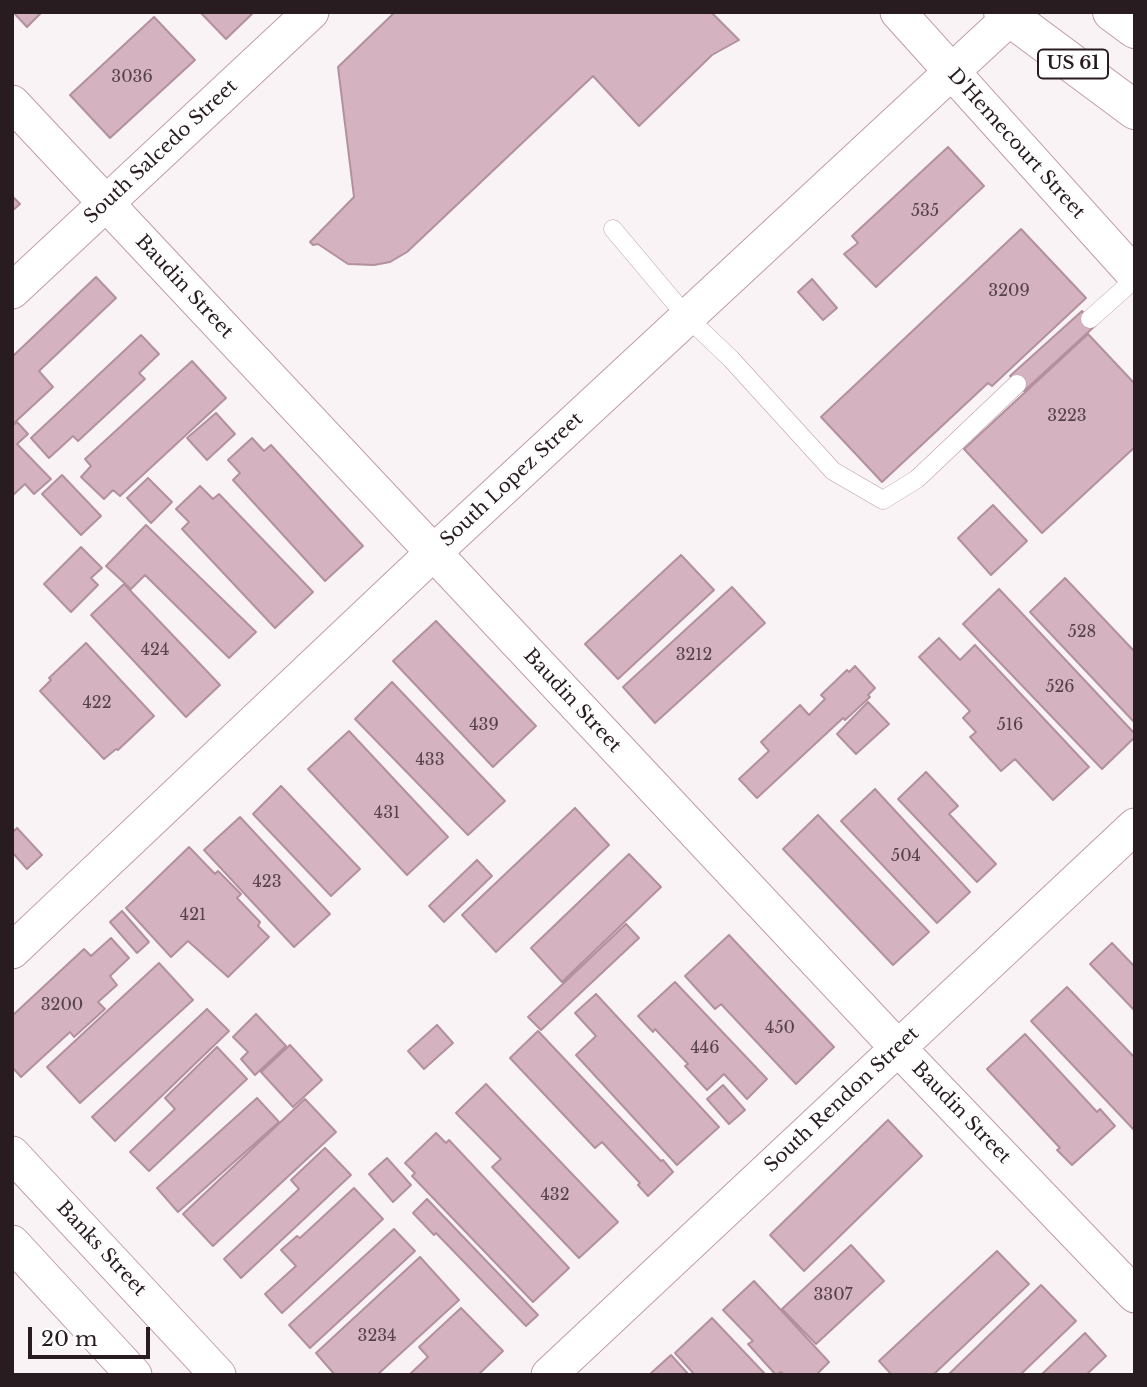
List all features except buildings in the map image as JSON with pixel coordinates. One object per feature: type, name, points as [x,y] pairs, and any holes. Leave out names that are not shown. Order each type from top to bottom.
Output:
[{"type":"main road","points":[[1112,12],[1135,29]]},
{"type":"main road","name":"US 61","points":[[1010,14],[1135,110]]},
{"type":"street","name":"South Salcedo Street","points":[[12,291],[311,12]]},
{"type":"street","name":"D'Hemecourt Street","points":[[898,12],[1135,277]]},
{"type":"street","name":"South Lopez Street","points":[[12,951],[1010,14]]},
{"type":"street","name":"Baudin Street","points":[[12,103],[898,1048],[1135,1295]]},
{"type":"street","name":"South Rendon Street","points":[[549,1375],[1135,826]]},
{"type":"street","name":"Banks Street","points":[[12,1154],[218,1375]]},
{"type":"street","points":[[12,1243],[134,1375]]},
{"type":"lane","points":[[613,229],[687,317],[731,359],[833,471],[883,500],[917,479],[1017,384]]},
{"type":"lane","points":[[1090,319],[1135,277]]}]
